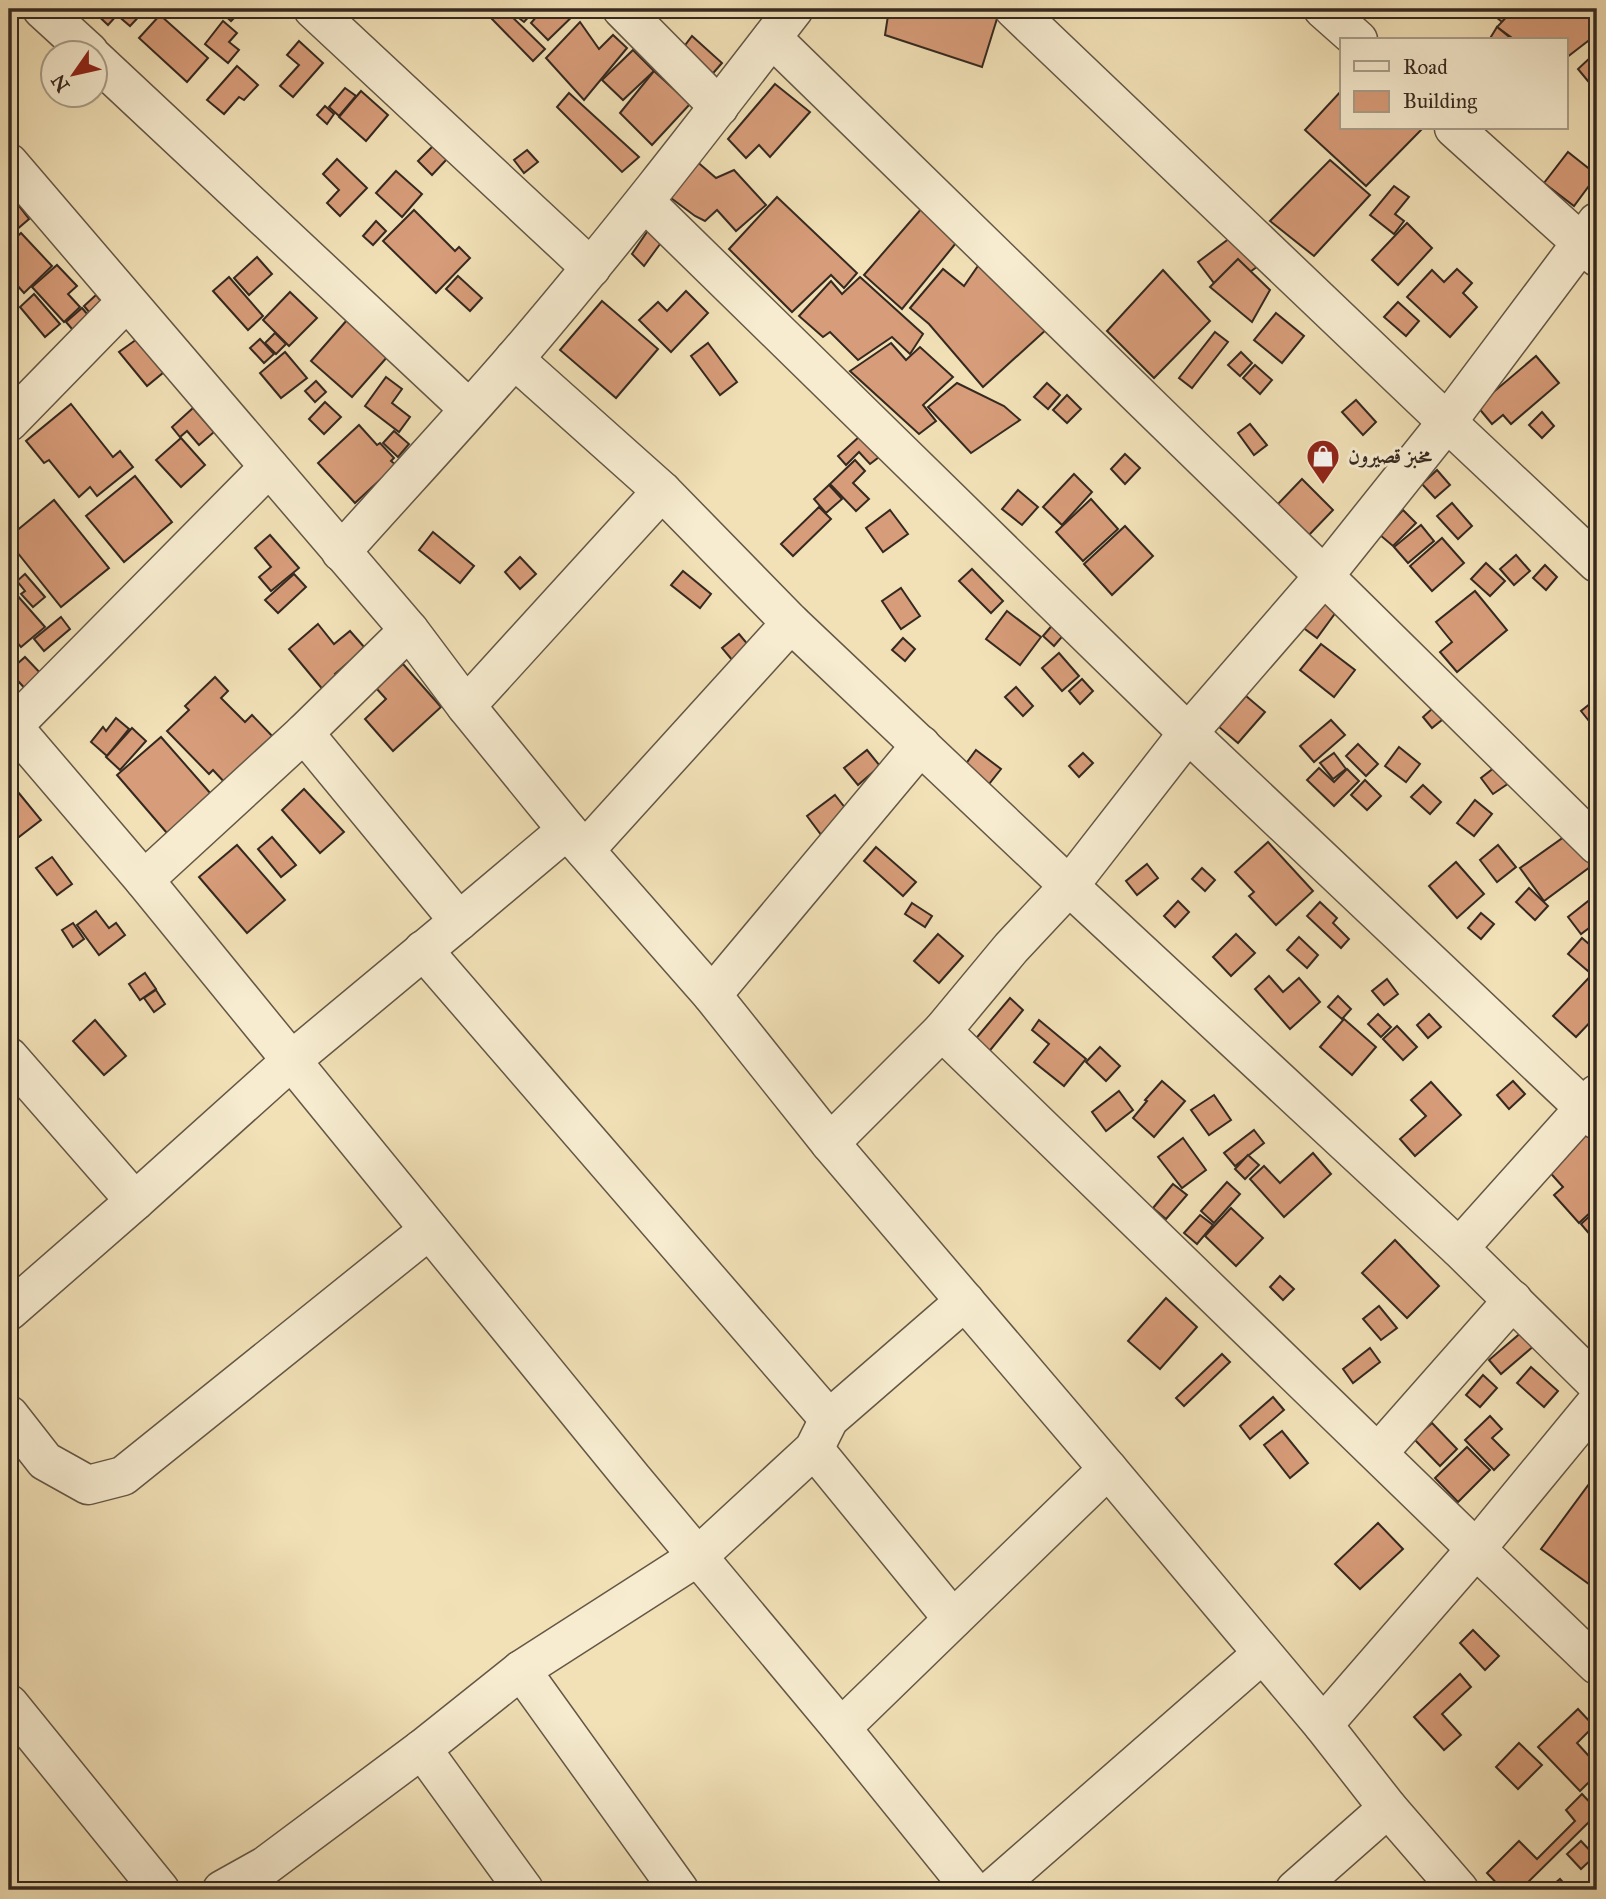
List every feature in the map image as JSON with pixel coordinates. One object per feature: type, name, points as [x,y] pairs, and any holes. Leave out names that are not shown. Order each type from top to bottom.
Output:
[{"type":"street","points":[[42,9],[74,38]]},
{"type":"street","points":[[313,9],[591,268]]},
{"type":"street","points":[[622,9],[719,107]]},
{"type":"street","points":[[1014,9],[1597,563]]},
{"type":"street","points":[[1323,9],[1355,38]]},
{"type":"street","points":[[341,552],[514,359],[591,268],[783,23],[1325,576],[1597,845]]},
{"type":"street","points":[[108,71],[469,409]]},
{"type":"street","points":[[830,1143],[942,1031],[1069,886],[1188,733],[1325,576],[1592,240],[1456,130]]},
{"type":"street","points":[[9,163],[409,630],[466,706],[576,840],[712,995],[830,1143],[1108,1469],[1388,1808],[1460,1890]]},
{"type":"street","points":[[645,202],[1188,733],[1593,1108],[1459,1248]]},
{"type":"street","points":[[9,422],[126,302]]},
{"type":"street","points":[[514,359],[662,491],[790,623],[1459,1248],[1597,1384]]},
{"type":"street","points":[[269,467],[11,724],[144,880],[972,1890]]},
{"type":"street","points":[[466,706],[662,491]]},
{"type":"street","points":[[9,1311],[292,1060],[423,950],[576,840],[790,623]]},
{"type":"street","points":[[144,880],[304,733],[409,630]]},
{"type":"street","points":[[304,733],[460,921]]},
{"type":"street","points":[[712,995],[922,745]]},
{"type":"street","points":[[423,950],[822,1434],[953,1619]]},
{"type":"street","points":[[942,1031],[1597,1665]]},
{"type":"street","points":[[9,1057],[135,1201]]},
{"type":"street","points":[[9,1415],[45,1461],[88,1485],[123,1476],[429,1230]]},
{"type":"street","points":[[1378,1453],[1513,1300]]},
{"type":"street","points":[[222,1890],[274,1878],[422,1749],[521,1670],[697,1557],[822,1434],[965,1301]]},
{"type":"street","points":[[1322,1725],[1476,1549],[1597,1402]]},
{"type":"street","points":[[841,1728],[1108,1469]]},
{"type":"street","points":[[992,1890],[1262,1654]]},
{"type":"street","points":[[521,1670],[679,1890]]},
{"type":"street","points":[[9,1704],[160,1890]]},
{"type":"street","points":[[422,1749],[524,1890]]},
{"type":"street","points":[[1295,1890],[1388,1808]]},
{"type":"building","points":[[91,9],[146,9],[130,26],[117,15],[108,25]]},
{"type":"building","points":[[218,9],[243,9],[231,21]]},
{"type":"building","points":[[500,9],[504,9],[545,49],[533,61],[491,18]]},
{"type":"building","points":[[507,9],[536,9],[524,22]]},
{"type":"building","points":[[543,9],[580,9],[548,40],[531,23]]},
{"type":"building","points":[[889,9],[1000,9],[982,67],[885,35]]},
{"type":"building","points":[[1486,9],[1514,9],[1502,22]]},
{"type":"building","points":[[1514,9],[1597,9],[1597,34],[1568,56],[1568,38],[1512,38],[1497,27]]},
{"type":"building","points":[[160,15],[208,58],[187,82],[139,38]]},
{"type":"building","points":[[223,21],[237,33],[229,42],[239,50],[228,63],[205,44]]},
{"type":"building","points":[[580,22],[599,49],[613,35],[627,48],[584,100],[546,58]]},
{"type":"building","points":[[1497,27],[1511,38],[1490,38]]},
{"type":"building","points":[[692,36],[722,63],[708,79],[680,52]]},
{"type":"building","points":[[299,41],[323,63],[293,97],[280,86],[299,65],[287,55]]},
{"type":"building","points":[[633,50],[654,71],[623,100],[602,80]]},
{"type":"building","points":[[1592,56],[1597,62],[1597,92],[1578,69]]},
{"type":"building","points":[[237,66],[258,85],[244,100],[239,97],[224,114],[207,100]]},
{"type":"building","points":[[654,71],[690,104],[652,145],[620,113]]},
{"type":"building","points":[[775,84],[810,112],[770,157],[759,145],[746,158],[728,139]]},
{"type":"building","points":[[345,88],[356,96],[339,116],[329,107]]},
{"type":"building","points":[[361,91],[388,115],[366,141],[339,117]]},
{"type":"building","points":[[1340,92],[1340,130],[1421,130],[1366,186],[1305,130]]},
{"type":"building","points":[[569,93],[639,157],[622,172],[557,107]]},
{"type":"building","points":[[325,106],[334,114],[327,124],[317,115]]},
{"type":"building","points":[[433,146],[447,159],[432,175],[418,161]]},
{"type":"building","points":[[527,150],[538,162],[524,173],[514,160]]},
{"type":"building","points":[[1568,152],[1597,175],[1574,206],[1544,183]]},
{"type":"building","points":[[337,159],[367,188],[340,216],[327,203],[339,190],[323,174]]},
{"type":"building","points":[[694,159],[716,178],[734,170],[766,205],[736,231],[717,210],[705,221],[695,216],[667,195]]},
{"type":"building","points":[[1330,160],[1370,195],[1314,256],[1270,221]]},
{"type":"building","points":[[396,171],[422,194],[402,217],[376,193]]},
{"type":"building","points":[[1394,186],[1409,197],[1395,214],[1404,221],[1394,234],[1370,215]]},
{"type":"building","points":[[9,193],[29,219],[15,231],[9,223]]},
{"type":"building","points":[[777,197],[857,273],[844,288],[831,275],[792,312],[729,249]]},
{"type":"building","points":[[922,208],[956,243],[902,309],[864,275]]},
{"type":"building","points":[[414,210],[455,251],[459,247],[470,258],[436,293],[383,241]]},
{"type":"building","points":[[376,221],[386,231],[373,245],[363,236]]},
{"type":"building","points":[[1407,223],[1432,248],[1398,285],[1372,260]]},
{"type":"building","points":[[649,229],[663,240],[644,266],[632,254]]},
{"type":"building","points":[[1238,232],[1261,264],[1247,274],[1239,265],[1214,283],[1198,262]]},
{"type":"building","points":[[21,233],[52,266],[24,293],[9,276],[9,244]]},
{"type":"building","points":[[989,250],[1059,318],[983,387],[929,324],[910,308],[943,269],[964,286]]},
{"type":"building","points":[[257,257],[272,274],[249,295],[234,278]]},
{"type":"building","points":[[1238,259],[1270,290],[1252,322],[1210,287]]},
{"type":"building","points":[[57,265],[77,286],[68,294],[80,307],[64,322],[32,287]]},
{"type":"building","points":[[1457,269],[1472,283],[1463,293],[1477,307],[1450,337],[1407,297],[1432,270],[1444,282]]},
{"type":"building","points":[[1163,270],[1210,321],[1154,378],[1107,331]]},
{"type":"building","points":[[458,276],[482,298],[470,311],[446,289]]},
{"type":"building","points":[[229,277],[263,316],[248,330],[213,291]]},
{"type":"building","points":[[860,277],[923,334],[910,354],[892,337],[858,360],[830,332],[823,337],[799,316],[831,281],[842,294]]},
{"type":"building","points":[[686,291],[708,313],[671,352],[639,320],[658,302],[667,311]]},
{"type":"building","points":[[290,292],[317,318],[289,346],[263,320]]},
{"type":"building","points":[[34,294],[60,324],[45,337],[20,307]]},
{"type":"building","points":[[96,295],[107,308],[95,319],[84,306]]},
{"type":"building","points":[[602,301],[658,349],[616,398],[560,350]]},
{"type":"building","points":[[1398,302],[1419,321],[1406,336],[1384,317]]},
{"type":"building","points":[[82,308],[95,323],[79,337],[66,322]]},
{"type":"building","points":[[1276,313],[1304,336],[1282,363],[1254,340]]},
{"type":"building","points":[[347,320],[388,356],[352,397],[311,361]]},
{"type":"building","points":[[1215,332],[1228,342],[1192,388],[1179,378]]},
{"type":"building","points":[[275,333],[286,344],[276,354],[265,343]]},
{"type":"building","points":[[137,339],[164,372],[147,386],[119,352]]},
{"type":"building","points":[[260,339],[274,354],[264,363],[250,348]]},
{"type":"building","points":[[708,343],[737,382],[720,395],[691,356]]},
{"type":"building","points":[[891,343],[906,360],[920,347],[953,377],[923,405],[936,421],[919,434],[850,371]]},
{"type":"building","points":[[285,352],[307,378],[281,398],[260,373]]},
{"type":"building","points":[[1241,352],[1252,363],[1240,376],[1228,365]]},
{"type":"building","points":[[1536,356],[1559,383],[1511,424],[1503,415],[1492,424],[1477,406]]},
{"type":"building","points":[[1255,365],[1272,380],[1260,394],[1243,378]]},
{"type":"building","points":[[386,377],[402,389],[392,403],[410,417],[399,432],[365,406]]},
{"type":"building","points":[[316,381],[326,392],[315,402],[305,391]]},
{"type":"building","points":[[957,383],[1004,406],[1020,420],[971,453],[928,407]]},
{"type":"building","points":[[1047,383],[1060,395],[1048,409],[1034,397]]},
{"type":"building","points":[[1067,395],[1081,409],[1067,423],[1053,410]]},
{"type":"building","points":[[1356,400],[1376,422],[1363,435],[1342,412]]},
{"type":"building","points":[[325,402],[341,417],[324,434],[309,419]]},
{"type":"building","points":[[71,404],[113,457],[120,451],[133,467],[97,496],[90,487],[79,497],[49,460],[44,463],[26,441]]},
{"type":"building","points":[[193,408],[214,432],[199,445],[187,431],[180,437],[172,427]]},
{"type":"building","points":[[1542,412],[1554,426],[1542,438],[1529,425]]},
{"type":"building","points":[[1250,424],[1267,445],[1254,455],[1238,433]]},
{"type":"building","points":[[359,425],[377,445],[380,443],[394,458],[391,461],[396,465],[355,503],[318,463]]},
{"type":"building","points":[[394,431],[409,444],[398,457],[383,443]]},
{"type":"building","points":[[860,436],[879,457],[870,464],[859,452],[846,465],[838,456]]},
{"type":"building","points":[[181,438],[205,465],[181,487],[156,460]]},
{"type":"building","points":[[1125,454],[1140,468],[1125,484],[1111,469]]},
{"type":"building","points":[[855,460],[865,471],[853,483],[869,499],[856,511],[830,484]]},
{"type":"building","points":[[1437,470],[1450,485],[1435,498],[1422,484]]},
{"type":"building","points":[[1074,474],[1092,492],[1062,525],[1043,507]]},
{"type":"building","points":[[135,476],[172,522],[124,562],[86,516]]},
{"type":"building","points":[[1302,479],[1333,510],[1308,536],[1277,505]]},
{"type":"building","points":[[829,485],[842,499],[826,513],[814,499]]},
{"type":"building","points":[[1018,490],[1038,507],[1022,525],[1002,509]]},
{"type":"building","points":[[1091,499],[1118,529],[1083,561],[1056,532]]},
{"type":"building","points":[[54,500],[109,568],[61,607],[9,542],[9,537]]},
{"type":"building","points":[[1452,503],[1472,526],[1458,539],[1437,516]]},
{"type":"building","points":[[819,507],[831,519],[793,556],[781,544]]},
{"type":"building","points":[[890,510],[908,534],[883,552],[866,528]]},
{"type":"building","points":[[1403,510],[1416,523],[1393,546],[1380,535]]},
{"type":"building","points":[[1421,525],[1434,541],[1408,563],[1394,547]]},
{"type":"building","points":[[1125,526],[1153,556],[1112,595],[1084,564]]},
{"type":"building","points":[[433,532],[474,566],[460,583],[419,550]]},
{"type":"building","points":[[270,535],[299,568],[271,591],[259,577],[271,567],[255,548]]},
{"type":"building","points":[[1442,538],[1464,563],[1432,591],[1410,566]]},
{"type":"building","points":[[1516,555],[1530,571],[1514,585],[1500,569]]},
{"type":"building","points":[[520,557],[536,574],[520,589],[505,572]]},
{"type":"building","points":[[1486,563],[1505,581],[1490,596],[1471,579]]},
{"type":"building","points":[[1545,565],[1557,577],[1546,590],[1533,578]]},
{"type":"building","points":[[972,569],[1003,601],[991,613],[959,581]]},
{"type":"building","points":[[683,571],[711,594],[700,608],[671,585]]},
{"type":"building","points":[[25,574],[45,597],[33,607],[21,594],[25,591],[17,581]]},
{"type":"building","points":[[294,574],[306,587],[278,613],[265,600]]},
{"type":"building","points":[[901,588],[920,616],[901,629],[882,601]]},
{"type":"building","points":[[1475,591],[1507,630],[1457,672],[1440,652],[1452,642],[1436,622]]},
{"type":"building","points":[[1319,593],[1339,608],[1317,638],[1297,623]]},
{"type":"building","points":[[16,594],[45,627],[21,647],[9,632],[9,601]]},
{"type":"building","points":[[1007,611],[1041,637],[1020,665],[986,639]]},
{"type":"building","points":[[61,617],[70,629],[44,651],[34,639]]},
{"type":"building","points":[[1055,622],[1066,632],[1054,646],[1043,636]]},
{"type":"building","points":[[318,624],[334,644],[350,631],[365,648],[335,674],[338,678],[324,691],[289,649]]},
{"type":"building","points":[[739,634],[750,647],[733,661],[722,648]]},
{"type":"building","points":[[903,638],[915,649],[905,661],[892,650]]},
{"type":"building","points":[[1321,644],[1355,670],[1334,697],[1300,670]]},
{"type":"building","points":[[1059,653],[1079,676],[1062,691],[1042,668]]},
{"type":"building","points":[[25,657],[45,678],[29,693],[9,671]]},
{"type":"building","points":[[403,664],[441,707],[393,751],[365,719],[386,699],[376,688]]},
{"type":"building","points":[[215,677],[228,691],[221,698],[245,722],[252,715],[276,740],[228,786],[213,770],[209,774],[167,731],[189,710],[185,706]]},
{"type":"building","points":[[1082,679],[1093,691],[1080,704],[1069,691]]},
{"type":"building","points":[[1016,687],[1033,706],[1023,716],[1005,697]]},
{"type":"building","points":[[1246,696],[1265,712],[1238,743],[1219,727]]},
{"type":"building","points":[[1443,699],[1453,711],[1432,728],[1423,717]]},
{"type":"building","points":[[1597,700],[1597,731],[1581,711]]},
{"type":"building","points":[[116,718],[129,729],[107,756],[91,742],[103,727],[106,731]]},
{"type":"building","points":[[1331,720],[1345,735],[1314,762],[1300,746]]},
{"type":"building","points":[[132,728],[146,741],[120,770],[106,757]]},
{"type":"building","points":[[161,737],[218,802],[173,840],[117,775]]},
{"type":"building","points":[[1358,744],[1378,764],[1366,776],[1346,756]]},
{"type":"building","points":[[1399,747],[1420,764],[1406,782],[1385,766]]},
{"type":"building","points":[[867,750],[880,766],[858,785],[844,768]]},
{"type":"building","points":[[976,750],[1001,769],[989,784],[965,765]]},
{"type":"building","points":[[1083,753],[1093,763],[1079,777],[1069,766]]},
{"type":"building","points":[[1334,753],[1346,769],[1333,779],[1320,763]]},
{"type":"building","points":[[1499,764],[1512,781],[1493,794],[1481,778]]},
{"type":"building","points":[[1319,768],[1334,782],[1347,769],[1359,781],[1334,806],[1307,780]]},
{"type":"building","points":[[1365,780],[1381,796],[1367,810],[1351,795]]},
{"type":"building","points":[[1423,785],[1441,802],[1430,814],[1411,797]]},
{"type":"building","points":[[304,789],[344,832],[320,853],[282,810]]},
{"type":"building","points":[[18,792],[41,820],[15,840],[9,831],[9,800]]},
{"type":"building","points":[[835,795],[850,814],[822,836],[807,816]]},
{"type":"building","points":[[1475,800],[1492,814],[1474,836],[1457,823]]},
{"type":"building","points":[[1571,832],[1594,864],[1544,901],[1520,868]]},
{"type":"building","points":[[272,837],[296,865],[281,877],[258,849]]},
{"type":"building","points":[[1268,842],[1313,891],[1276,925],[1249,896],[1254,892],[1235,872]]},
{"type":"building","points":[[237,845],[285,900],[247,933],[199,877]]},
{"type":"building","points":[[1498,845],[1516,867],[1497,882],[1480,860]]},
{"type":"building","points":[[876,847],[916,882],[903,896],[864,861]]},
{"type":"building","points":[[52,857],[72,884],[57,895],[36,868]]},
{"type":"building","points":[[1456,862],[1484,894],[1457,918],[1429,886]]},
{"type":"building","points":[[1147,864],[1158,878],[1137,895],[1126,881]]},
{"type":"building","points":[[1202,868],[1215,880],[1205,891],[1192,879]]},
{"type":"building","points":[[1529,888],[1548,906],[1535,920],[1516,902]]},
{"type":"building","points":[[1592,898],[1597,905],[1597,922],[1581,934],[1568,917]]},
{"type":"building","points":[[1178,901],[1189,912],[1175,927],[1164,916]]},
{"type":"building","points":[[1320,902],[1337,918],[1333,923],[1349,939],[1341,948],[1307,916]]},
{"type":"building","points":[[912,903],[932,916],[925,927],[905,914]]},
{"type":"building","points":[[96,911],[109,928],[116,923],[125,935],[99,955],[77,925]]},
{"type":"building","points":[[1481,913],[1494,924],[1481,939],[1468,928]]},
{"type":"building","points":[[73,923],[84,939],[73,947],[62,930]]},
{"type":"building","points":[[938,934],[963,956],[939,983],[914,961]]},
{"type":"building","points":[[1236,934],[1255,953],[1231,976],[1213,957]]},
{"type":"building","points":[[1299,937],[1318,955],[1307,968],[1287,950]]},
{"type":"building","points":[[1582,938],[1597,951],[1597,960],[1588,971],[1568,954]]},
{"type":"building","points":[[1597,969],[1597,1015],[1576,1037],[1553,1016]]},
{"type":"building","points":[[145,973],[156,989],[140,1000],[129,984]]},
{"type":"building","points":[[1269,976],[1283,992],[1299,978],[1320,1002],[1290,1029],[1255,989]]},
{"type":"building","points":[[1387,979],[1398,994],[1384,1005],[1372,991]]},
{"type":"building","points":[[156,990],[165,1004],[154,1012],[144,998]]},
{"type":"building","points":[[1338,996],[1351,1009],[1342,1019],[1328,1007]]},
{"type":"building","points":[[1010,998],[1023,1010],[987,1054],[973,1042]]},
{"type":"building","points":[[1378,1014],[1391,1027],[1381,1037],[1368,1024]]},
{"type":"building","points":[[1429,1014],[1441,1027],[1428,1038],[1417,1025]]},
{"type":"building","points":[[1344,1019],[1376,1047],[1352,1075],[1320,1047]]},
{"type":"building","points":[[95,1020],[126,1056],[104,1075],[73,1041]]},
{"type":"building","points":[[1039,1020],[1086,1059],[1064,1086],[1034,1062],[1049,1044],[1032,1030]]},
{"type":"building","points":[[1397,1026],[1417,1047],[1403,1060],[1383,1039]]},
{"type":"building","points":[[1100,1047],[1120,1066],[1106,1081],[1086,1062]]},
{"type":"building","points":[[1162,1081],[1185,1101],[1154,1137],[1133,1118]]},
{"type":"building","points":[[1513,1081],[1525,1094],[1509,1109],[1497,1095]]},
{"type":"building","points":[[1431,1082],[1461,1115],[1415,1156],[1400,1139],[1426,1116],[1411,1100]]},
{"type":"building","points":[[1119,1091],[1133,1110],[1106,1131],[1092,1112]]},
{"type":"building","points":[[1214,1095],[1231,1120],[1209,1135],[1191,1110]]},
{"type":"building","points":[[1254,1130],[1264,1143],[1235,1166],[1224,1153]]},
{"type":"building","points":[[1586,1130],[1597,1142],[1597,1213],[1594,1209],[1579,1223],[1554,1195],[1563,1187],[1545,1167]]},
{"type":"building","points":[[1183,1138],[1206,1170],[1182,1188],[1158,1157]]},
{"type":"building","points":[[1313,1153],[1331,1174],[1284,1217],[1250,1179],[1264,1166],[1280,1183]]},
{"type":"building","points":[[1248,1155],[1259,1165],[1245,1179],[1235,1169]]},
{"type":"building","points":[[1227,1182],[1240,1194],[1214,1223],[1201,1211]]},
{"type":"building","points":[[1173,1184],[1187,1195],[1166,1219],[1153,1208]]},
{"type":"building","points":[[1231,1208],[1263,1238],[1236,1266],[1205,1236]]},
{"type":"building","points":[[1593,1213],[1597,1217],[1597,1232],[1592,1237],[1581,1224]]},
{"type":"building","points":[[1200,1215],[1213,1225],[1197,1244],[1184,1233]]},
{"type":"building","points":[[1395,1240],[1439,1286],[1407,1318],[1362,1273]]},
{"type":"building","points":[[1280,1276],[1294,1289],[1283,1300],[1270,1287]]},
{"type":"building","points":[[1166,1298],[1197,1327],[1160,1369],[1128,1341]]},
{"type":"building","points":[[1379,1306],[1397,1328],[1381,1340],[1363,1319]]},
{"type":"building","points":[[1523,1331],[1535,1345],[1501,1374],[1489,1360]]},
{"type":"building","points":[[1370,1348],[1380,1362],[1353,1383],[1343,1369]]},
{"type":"building","points":[[1222,1354],[1230,1362],[1184,1406],[1176,1398]]},
{"type":"building","points":[[1531,1367],[1558,1391],[1544,1407],[1517,1383]]},
{"type":"building","points":[[1483,1375],[1497,1388],[1480,1407],[1466,1395]]},
{"type":"building","points":[[1273,1397],[1284,1410],[1250,1439],[1240,1426]]},
{"type":"building","points":[[1490,1416],[1502,1429],[1492,1438],[1509,1455],[1494,1470],[1465,1440]]},
{"type":"building","points":[[1432,1423],[1457,1449],[1440,1466],[1414,1439]]},
{"type":"building","points":[[1282,1431],[1308,1463],[1290,1478],[1264,1445]]},
{"type":"building","points":[[1467,1447],[1490,1470],[1458,1502],[1435,1478]]},
{"type":"building","points":[[1592,1480],[1597,1484],[1597,1590],[1541,1549]]},
{"type":"building","points":[[1378,1523],[1403,1549],[1360,1589],[1335,1564]]},
{"type":"building","points":[[1473,1630],[1499,1656],[1485,1670],[1460,1643]]},
{"type":"building","points":[[1460,1674],[1471,1687],[1442,1714],[1461,1735],[1444,1750],[1414,1717]]},
{"type":"building","points":[[1578,1709],[1594,1726],[1577,1743],[1597,1765],[1597,1774],[1580,1791],[1538,1747]]},
{"type":"building","points":[[1519,1743],[1542,1765],[1518,1789],[1496,1767]]},
{"type":"building","points":[[1582,1794],[1597,1810],[1597,1814],[1520,1890],[1503,1890],[1487,1873],[1519,1841],[1537,1859],[1575,1821],[1566,1810]]},
{"type":"building","points":[[1581,1841],[1595,1856],[1581,1869],[1567,1854]]},
{"type":"building","points":[[1560,1879],[1570,1890],[1547,1890]]},
{"type":"place","name":"مخبز قصيرون","points":[[1323,486]]}]
